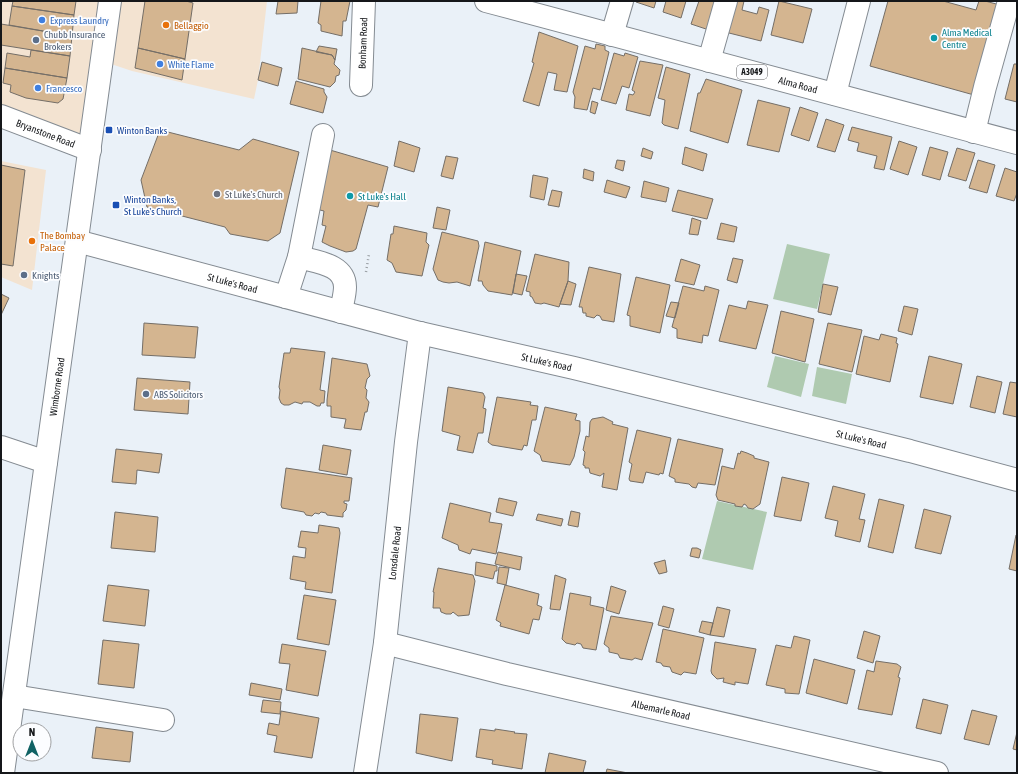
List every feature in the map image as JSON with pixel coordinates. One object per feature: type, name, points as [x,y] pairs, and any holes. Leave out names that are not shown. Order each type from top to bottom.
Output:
[{"type":"street","name":"Wimborne Road","points":[[3,773],[110,1]]},
{"type":"street","name":"Bonham Road","points":[[361,85],[364,1]]},
{"type":"street","points":[[612,35],[622,1]]},
{"type":"street","points":[[709,61],[726,1]]},
{"type":"street","points":[[835,94],[859,1]]},
{"type":"street","points":[[974,132],[984,87],[1009,1]]},
{"type":"street","name":"Alma Road","points":[[498,3],[1017,144]]},
{"type":"street","name":"Bryanstone Road","points":[[1,116],[90,150]]},
{"type":"street","points":[[286,297],[299,257],[323,135]]},
{"type":"street","name":"St Luke's Road","points":[[77,241],[420,333],[574,368],[1017,480]]},
{"type":"street","points":[[299,257],[336,269],[344,276],[346,287],[341,312]]},
{"type":"street","name":"Lonsdale Road","points":[[365,773],[385,643],[406,442],[420,333]]},
{"type":"street","points":[[1,447],[46,462]]},
{"type":"street","name":"Albemarle Road","points":[[385,643],[507,674],[937,773]]},
{"type":"street","points":[[14,696],[163,720]]},
{"type":"shaded area","points":[[1,1],[267,1],[258,80],[254,99],[132,71],[102,61],[90,150],[1,116]]},
{"type":"shaded area","points":[[1,161],[46,170],[32,290],[1,277]]},
{"type":"green space","points":[[787,244],[830,254],[817,309],[773,299]]},
{"type":"green space","points":[[775,356],[809,364],[801,397],[767,387]]},
{"type":"green space","points":[[817,367],[852,374],[846,404],[812,396]]},
{"type":"green space","points":[[717,501],[767,512],[753,570],[702,559]]},
{"type":"building","points":[[13,1],[76,1],[74,15],[12,6]]},
{"type":"building","name":"Bellaggio","points":[[145,1],[186,1],[193,3],[185,59],[138,48]]},
{"type":"building","points":[[278,1],[298,1],[297,13],[276,14]]},
{"type":"building","points":[[321,1],[350,1],[346,21],[343,21],[342,36],[321,31],[321,25],[318,23]]},
{"type":"building","points":[[636,1],[656,1],[654,8]]},
{"type":"building","points":[[666,1],[686,1],[681,18],[663,12]]},
{"type":"building","points":[[699,1],[718,2],[709,30],[691,24]]},
{"type":"building","points":[[733,1],[744,1],[742,10],[757,14],[759,7],[769,10],[761,41],[725,32]]},
{"type":"building","points":[[779,1],[812,9],[803,43],[771,35]]},
{"type":"building","name":"Alma Medical Centre","points":[[888,1],[943,1],[976,10],[979,1],[1000,5],[974,95],[870,66]]},
{"type":"building","name":"Express Laundry","points":[[12,6],[74,15],[72,36],[9,25]]},
{"type":"building","name":"Chubb Insurance Brokers","points":[[1,24],[72,36],[70,56],[1,45]]},
{"type":"building","points":[[539,32],[578,46],[567,92],[554,90],[557,74],[548,72],[539,106],[523,101],[534,63],[532,62]]},
{"type":"building","points":[[596,44],[605,46],[605,50],[609,52],[600,90],[593,88],[587,110],[574,108],[575,97],[573,92],[585,46],[595,49]]},
{"type":"building","points":[[319,46],[337,49],[335,60],[332,55],[316,52]]},
{"type":"building","name":"White Flame","points":[[138,48],[185,59],[182,80],[135,68]]},
{"type":"building","points":[[302,48],[332,55],[335,60],[334,64],[340,70],[339,75],[336,76],[335,82],[330,87],[298,79]]},
{"type":"building","points":[[31,50],[70,56],[67,78],[5,68],[7,53],[30,57]]},
{"type":"building","points":[[614,53],[624,56],[625,53],[638,57],[629,88],[622,86],[616,104],[601,100]]},
{"type":"building","points":[[640,61],[663,65],[650,116],[626,110],[629,94],[633,95],[635,92],[632,90]]},
{"type":"building","points":[[262,62],[282,68],[278,86],[258,80]]},
{"type":"building","points":[[1014,64],[1017,64],[1017,102],[1005,99]]},
{"type":"building","points":[[666,67],[690,74],[678,129],[662,123],[665,100],[658,98]]},
{"type":"building","name":"Francesco","points":[[5,68],[67,78],[63,99],[58,103],[26,98],[10,92],[11,85],[3,83]]},
{"type":"building","points":[[706,79],[742,90],[728,143],[690,131],[698,93],[700,93]]},
{"type":"building","points":[[296,81],[324,89],[327,97],[323,113],[290,104]]},
{"type":"building","points":[[758,100],[790,108],[779,152],[747,145]]},
{"type":"building","points":[[592,101],[598,103],[595,114],[590,112]]},
{"type":"building","points":[[800,107],[818,113],[809,141],[791,135]]},
{"type":"building","points":[[826,119],[844,125],[835,152],[817,147]]},
{"type":"building","points":[[852,127],[892,137],[884,170],[874,168],[877,156],[857,151],[859,143],[848,140]]},
{"type":"building","name":"St Luke's Church","points":[[160,130],[239,150],[253,139],[299,152],[280,233],[268,241],[230,234],[225,227],[147,207],[141,180]]},
{"type":"building","points":[[399,141],[420,148],[414,172],[394,166]]},
{"type":"building","points":[[899,141],[917,147],[908,175],[890,169]]},
{"type":"building","points":[[685,147],[707,154],[703,171],[682,164]]},
{"type":"building","points":[[930,147],[948,152],[940,180],[922,175]]},
{"type":"building","points":[[643,148],[653,152],[651,159],[641,156]]},
{"type":"building","points":[[957,148],[975,153],[966,181],[948,176]]},
{"type":"building","name":"St Luke's Hall","points":[[330,150],[388,167],[378,207],[368,205],[356,249],[353,251],[346,252],[322,242],[326,226],[322,225],[324,211],[316,209]]},
{"type":"building","points":[[446,156],[458,158],[453,179],[441,176]]},
{"type":"building","points":[[617,160],[625,161],[623,171],[615,168]]},
{"type":"building","points":[[978,160],[995,165],[987,193],[969,188]]},
{"type":"building","points":[[1,165],[25,170],[13,266],[1,264]]},
{"type":"building","points":[[1005,168],[1017,172],[1017,193],[1014,201],[996,196]]},
{"type":"building","points":[[584,169],[594,172],[593,181],[583,178]]},
{"type":"building","points":[[533,175],[548,178],[544,200],[530,197]]},
{"type":"building","points":[[607,180],[630,187],[626,198],[604,192]]},
{"type":"building","points":[[644,181],[669,188],[666,202],[641,197]]},
{"type":"building","points":[[552,190],[562,192],[559,207],[548,205]]},
{"type":"building","points":[[678,190],[713,199],[707,219],[672,211]]},
{"type":"building","points":[[437,207],[450,210],[446,230],[433,228]]},
{"type":"building","points":[[692,218],[701,221],[698,235],[689,234]]},
{"type":"building","points":[[721,223],[737,227],[734,242],[717,239]]},
{"type":"building","points":[[394,226],[427,233],[426,242],[429,245],[422,276],[396,272],[392,263],[387,260],[391,234],[393,234]]},
{"type":"building","points":[[442,232],[478,241],[479,246],[470,286],[457,282],[449,283],[438,280],[433,269]]},
{"type":"building","points":[[485,242],[521,251],[512,295],[488,291],[483,285],[482,281],[478,281]]},
{"type":"building","points":[[535,254],[569,262],[568,281],[559,307],[544,303],[535,303],[530,296],[530,292],[526,291]]},
{"type":"building","points":[[733,258],[743,260],[737,283],[727,280]]},
{"type":"building","points":[[681,259],[700,265],[694,285],[675,281]]},
{"type":"building","points":[[589,267],[621,274],[614,322],[602,320],[600,316],[597,315],[594,318],[586,316],[586,313],[583,313],[582,307],[579,307]]},
{"type":"building","points":[[516,274],[527,276],[522,295],[513,293]]},
{"type":"building","points":[[636,277],[670,285],[660,333],[630,326],[630,316],[627,315]]},
{"type":"building","points":[[568,281],[576,284],[571,305],[560,304]]},
{"type":"building","points":[[823,284],[838,287],[831,315],[818,312]]},
{"type":"building","points":[[683,286],[704,291],[705,286],[719,290],[708,336],[703,335],[702,343],[677,338],[677,329],[672,327]]},
{"type":"building","points":[[1,294],[9,298],[1,315]]},
{"type":"building","points":[[748,301],[768,305],[756,349],[719,341],[729,305],[746,309]]},
{"type":"building","points":[[671,302],[679,303],[675,318],[666,316]]},
{"type":"building","points":[[904,306],[918,309],[912,335],[898,331]]},
{"type":"building","points":[[781,311],[814,319],[805,362],[772,353]]},
{"type":"building","points":[[144,323],[198,327],[195,358],[142,355]]},
{"type":"building","points":[[828,323],[862,330],[852,372],[819,364]]},
{"type":"building","points":[[881,334],[897,338],[896,343],[898,344],[890,382],[856,374],[864,336],[879,340]]},
{"type":"building","points":[[291,348],[325,352],[320,390],[325,391],[324,403],[321,403],[320,406],[310,402],[303,402],[302,404],[295,402],[289,405],[284,405],[281,403],[279,398],[279,387],[284,353],[290,353]]},
{"type":"building","points":[[929,356],[962,364],[953,404],[920,397]]},
{"type":"building","points":[[332,358],[367,364],[370,376],[367,379],[365,388],[367,390],[366,398],[369,402],[361,430],[344,428],[346,419],[331,417],[331,406],[327,406],[327,400]]},
{"type":"building","points":[[977,376],[1002,382],[995,413],[970,407]]},
{"type":"building","points":[[137,378],[190,382],[188,414],[134,410]]},
{"type":"building","points":[[1010,382],[1017,383],[1017,417],[1003,414]]},
{"type":"building","points":[[448,387],[483,393],[485,397],[483,408],[486,409],[483,433],[478,433],[473,453],[457,450],[460,436],[442,431]]},
{"type":"building","points":[[497,397],[531,402],[530,405],[538,406],[536,420],[532,420],[527,446],[524,445],[522,450],[492,445],[488,442]]},
{"type":"building","points":[[545,407],[577,414],[575,420],[580,421],[580,431],[574,457],[570,465],[542,461],[540,455],[534,451]]},
{"type":"building","points":[[603,417],[613,422],[612,424],[628,428],[617,490],[602,487],[604,473],[600,476],[590,473],[589,468],[585,468],[583,465],[585,452],[583,450],[586,436],[589,437],[590,422],[592,419]]},
{"type":"building","points":[[637,430],[671,438],[663,474],[660,473],[659,475],[646,472],[643,483],[630,481],[629,479],[632,464],[629,462]]},
{"type":"building","points":[[678,439],[723,449],[715,485],[698,483],[696,488],[689,484],[675,482],[675,479],[669,476]]},
{"type":"building","points":[[323,445],[351,450],[347,475],[319,470]]},
{"type":"building","points":[[116,449],[162,454],[159,473],[137,470],[136,484],[112,482]]},
{"type":"building","points":[[741,451],[754,456],[754,458],[769,462],[760,504],[753,509],[748,508],[744,504],[742,507],[735,506],[735,504],[718,500],[716,495],[722,466],[734,469],[738,453],[740,454]]},
{"type":"building","points":[[286,468],[352,478],[349,501],[344,501],[344,503],[347,504],[343,517],[327,515],[326,513],[321,512],[319,514],[315,513],[312,516],[306,515],[304,512],[282,508],[281,505]]},
{"type":"building","points":[[782,477],[809,483],[801,521],[774,516]]},
{"type":"building","points":[[833,486],[865,494],[859,519],[865,520],[860,542],[835,536],[838,521],[825,518]]},
{"type":"building","points":[[499,498],[517,502],[513,516],[496,512]]},
{"type":"building","points":[[879,499],[904,505],[893,553],[868,547]]},
{"type":"building","points":[[450,503],[491,513],[489,522],[502,524],[496,554],[472,549],[470,554],[459,550],[458,545],[442,538]]},
{"type":"building","points":[[924,509],[951,516],[941,554],[915,548]]},
{"type":"building","points":[[571,511],[580,513],[578,527],[568,525]]},
{"type":"building","points":[[115,512],[158,517],[155,552],[111,548]]},
{"type":"building","points":[[538,514],[563,519],[561,526],[536,520]]},
{"type":"building","points":[[319,525],[339,528],[340,533],[332,593],[305,589],[306,582],[290,579],[293,556],[305,558],[306,548],[298,547],[301,531],[318,533]]},
{"type":"building","points":[[1017,535],[1017,571],[1009,569]]},
{"type":"building","points":[[692,548],[701,550],[699,558],[690,556]]},
{"type":"building","points":[[498,552],[522,557],[520,570],[495,564]]},
{"type":"building","points":[[665,560],[667,572],[659,574],[654,563]]},
{"type":"building","points":[[476,562],[497,566],[497,571],[495,571],[493,579],[475,575]]},
{"type":"building","points":[[499,567],[509,568],[506,585],[497,583]]},
{"type":"building","points":[[438,568],[473,575],[475,581],[469,615],[458,616],[453,612],[451,614],[446,614],[441,612],[440,608],[433,608],[433,592]]},
{"type":"building","points":[[555,575],[566,579],[560,610],[550,609]]},
{"type":"building","points":[[108,585],[149,590],[145,626],[103,621]]},
{"type":"building","points":[[505,585],[539,594],[537,605],[542,607],[539,620],[533,619],[529,634],[500,626],[501,623],[496,620]]},
{"type":"building","points":[[611,586],[626,591],[619,614],[606,610]]},
{"type":"building","points":[[570,593],[591,597],[590,605],[604,608],[596,650],[583,648],[581,644],[577,643],[575,645],[566,643],[562,639]]},
{"type":"building","points":[[304,595],[336,600],[329,645],[297,639]]},
{"type":"building","points":[[663,606],[674,609],[669,628],[658,625]]},
{"type":"building","points":[[717,607],[730,610],[724,637],[710,635]]},
{"type":"building","points":[[611,616],[653,623],[642,660],[635,658],[632,660],[620,658],[618,654],[609,652],[609,648],[604,644]]},
{"type":"building","points":[[702,621],[713,623],[710,635],[699,632]]},
{"type":"building","points":[[663,629],[704,638],[696,674],[684,672],[681,675],[672,672],[670,667],[663,666],[661,663],[656,662]]},
{"type":"building","points":[[864,631],[880,636],[873,663],[857,658]]},
{"type":"building","points":[[794,636],[810,640],[799,694],[785,693],[785,689],[766,685],[776,645],[791,648]]},
{"type":"building","points":[[103,640],[139,644],[134,688],[98,684]]},
{"type":"building","points":[[715,642],[756,649],[748,684],[735,682],[735,685],[723,682],[724,678],[717,679],[712,674],[711,671]]},
{"type":"building","points":[[282,644],[326,651],[318,696],[286,690],[290,664],[279,663]]},
{"type":"building","points":[[814,659],[855,670],[847,704],[806,693]]},
{"type":"building","points":[[876,661],[897,664],[901,667],[892,715],[858,709],[867,670],[874,672]]},
{"type":"building","points":[[251,683],[282,689],[280,700],[249,695]]},
{"type":"building","points":[[923,699],[948,705],[941,734],[916,728]]},
{"type":"building","points":[[263,700],[281,702],[280,714],[261,712]]},
{"type":"building","points":[[972,710],[997,716],[989,745],[964,739]]},
{"type":"building","points":[[281,711],[319,718],[312,758],[274,752],[277,736],[267,734],[269,723],[279,725]]},
{"type":"building","points":[[420,714],[458,718],[452,761],[416,753]]},
{"type":"building","points":[[96,727],[133,732],[130,762],[92,758]]},
{"type":"building","points":[[480,729],[495,731],[495,729],[527,734],[522,769],[492,764],[493,760],[476,757]]},
{"type":"building","points":[[1017,732],[1017,750],[1013,749]]},
{"type":"building","points":[[549,753],[586,761],[583,773],[545,773]]},
{"type":"building","points":[[607,769],[628,773],[606,773]]},
{"type":"place","name":"Express Laundry","points":[[42,20]]},
{"type":"place","name":"Bellaggio","points":[[166,25]]},
{"type":"place","name":"Alma Medical Centre","points":[[934,38]]},
{"type":"place","name":"Chubb Insurance Brokers","points":[[36,40]]},
{"type":"place","name":"White Flame","points":[[160,64]]},
{"type":"place","name":"Francesco","points":[[38,88]]},
{"type":"place","name":"Winton Banks","points":[[109,130]]},
{"type":"place","name":"St Luke's Church","points":[[217,194]]},
{"type":"place","name":"St Luke's Hall","points":[[350,196]]},
{"type":"place","name":"Winton Banks, St Luke's Church","points":[[116,205]]},
{"type":"place","name":"The Bombay Palace","points":[[32,241]]},
{"type":"place","name":"Knights","points":[[24,275]]},
{"type":"place","name":"ABS Solicitors","points":[[146,394]]}]
